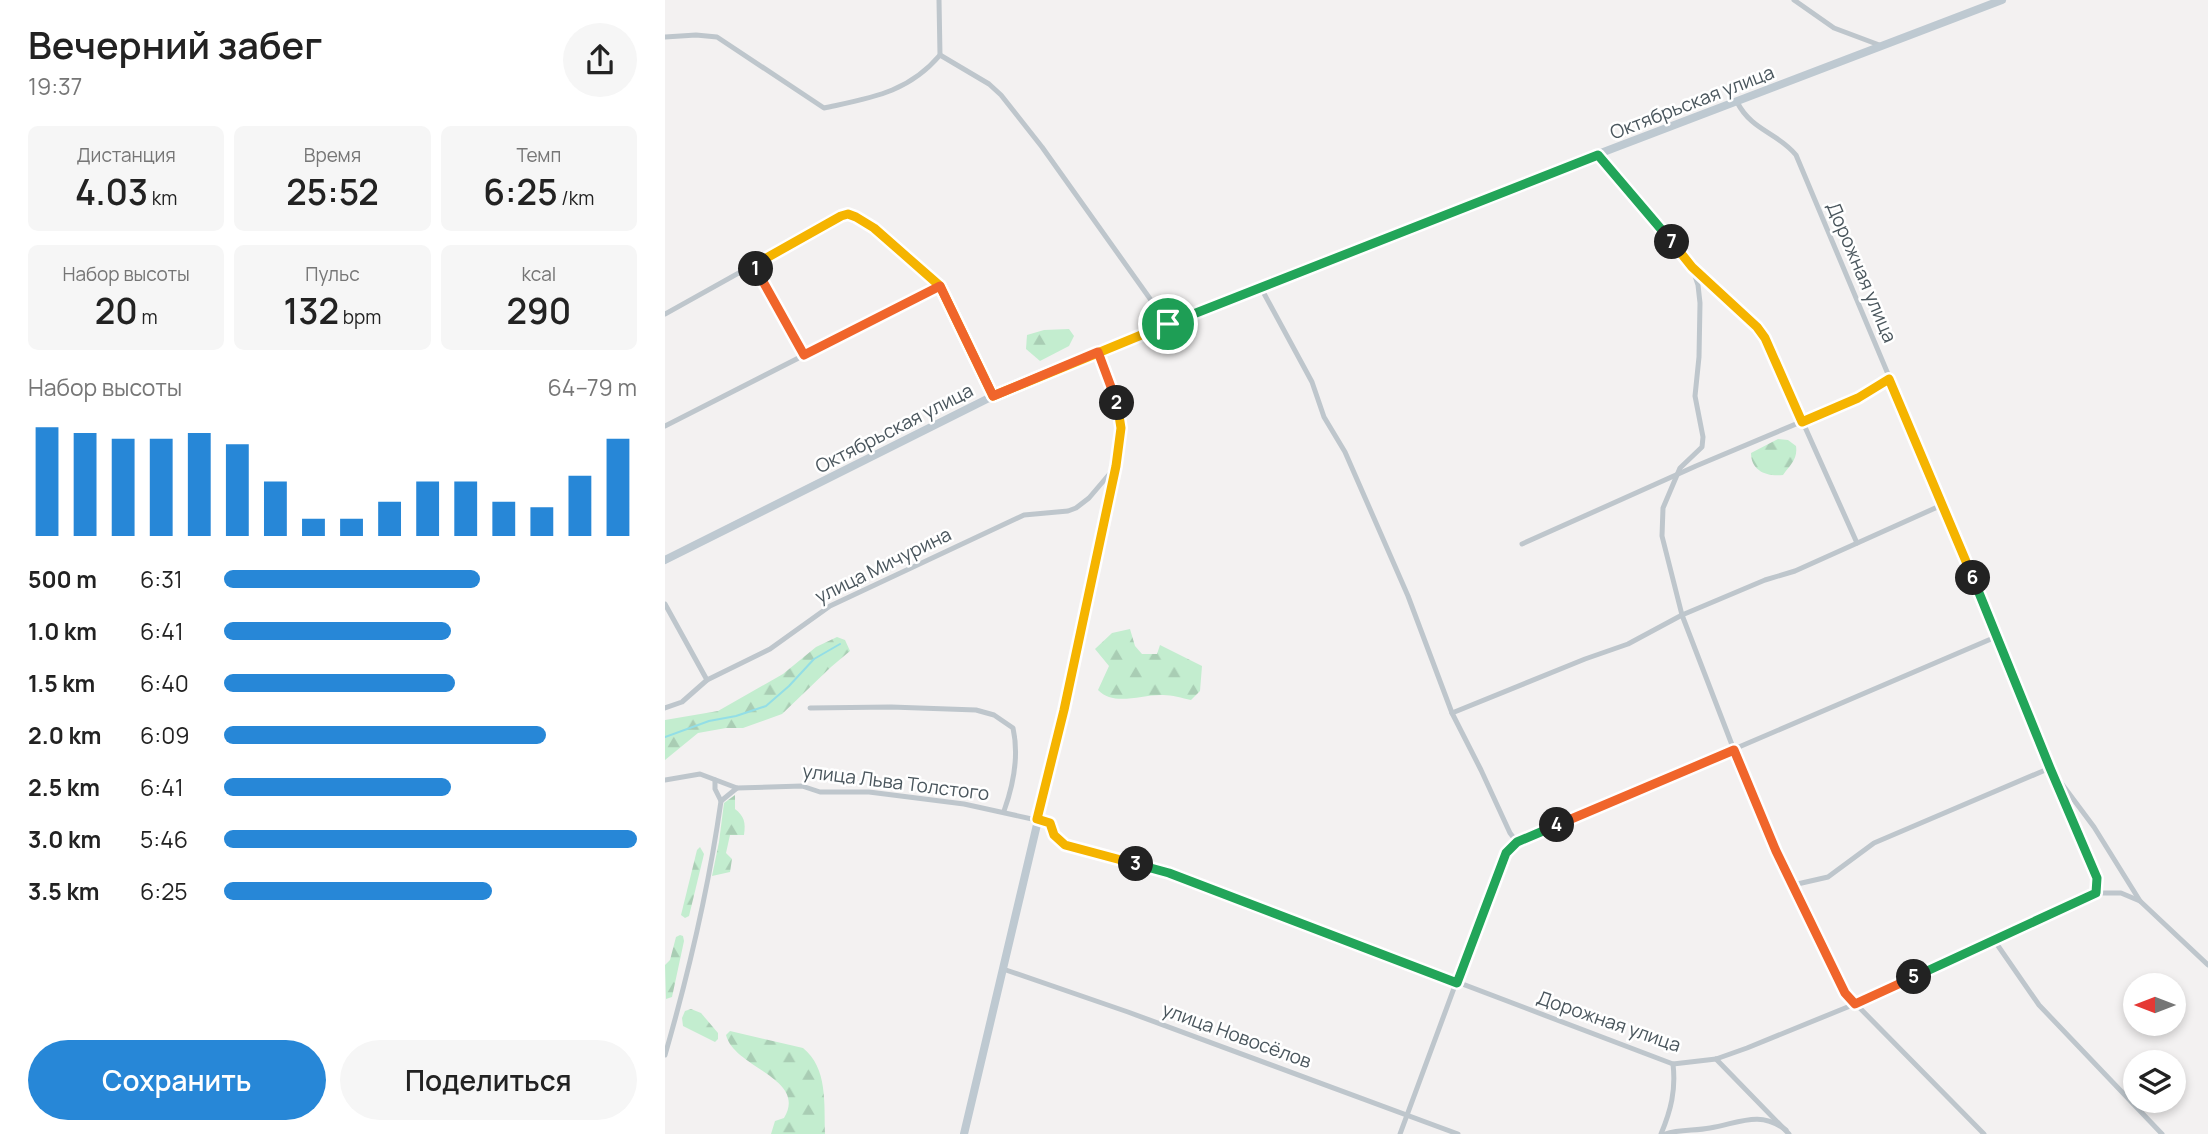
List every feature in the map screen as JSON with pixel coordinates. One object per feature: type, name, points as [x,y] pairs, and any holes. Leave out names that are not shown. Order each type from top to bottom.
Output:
[{"type":"street","points":[[665,37],[717,37],[824,108],[883,95],[908,84],[930,66],[940,55],[939,0]]},
{"type":"street","points":[[1794,0],[1834,28],[1882,46]]},
{"type":"street","name":"Октябрьская улица","points":[[665,560],[993,396],[1098,352],[1598,155],[2003,0]]},
{"type":"street","points":[[940,55],[989,84],[1001,95],[1042,147],[1168,324]]},
{"type":"street","name":"Дорожная улица","points":[[1037,819],[1050,823],[1054,835],[1065,845],[1162,870],[1673,1064],[1716,1059],[1855,1004],[2096,893],[2097,878],[1796,155],[1789,146],[1748,120],[1737,102]]},
{"type":"street","points":[[1598,155],[1692,267],[1757,327],[1765,338],[1857,543]]},
{"type":"street","points":[[665,314],[848,214],[874,228],[940,286],[993,396]]},
{"type":"street","points":[[754,265],[804,355]]},
{"type":"street","points":[[1692,267],[1700,303],[1695,396],[1703,437],[1702,447],[1684,463],[1677,475],[1663,508],[1662,536],[1682,615],[1776,851],[1837,980],[1855,1004],[1984,1134]]},
{"type":"street","points":[[665,426],[940,286]]},
{"type":"street","points":[[1261,288],[1312,382],[1324,417],[1345,452],[1408,596],[1452,713],[1510,833],[1517,842]]},
{"type":"street","points":[[964,1134],[1064,710],[1121,439],[1121,418],[1117,402],[1098,352]]},
{"type":"street","points":[[1522,544],[1858,398],[1889,379]]},
{"type":"street","name":"улица Мичурина","points":[[665,708],[682,702],[707,680],[771,649],[830,606],[1024,515],[1076,508],[1105,481],[1116,466]]},
{"type":"street","points":[[1452,713],[1628,644],[1682,615],[1765,580],[1795,571],[1942,505]]},
{"type":"street","points":[[665,604],[707,680]]},
{"type":"street","points":[[1400,1134],[1500,864],[1517,842],[1998,636]]},
{"type":"street","points":[[810,708],[891,706],[976,710],[994,715],[1013,728],[1016,744],[1011,792],[1004,811]]},
{"type":"street","points":[[1793,885],[1828,877],[1874,843],[2050,768],[2094,827],[2140,901],[2208,965]]},
{"type":"street","points":[[665,780],[700,774],[737,788]]},
{"type":"street","points":[[665,1055],[682,997],[715,842],[721,801],[715,789],[715,780]]},
{"type":"street","name":"улица Льва Толстого","points":[[737,788],[801,786],[820,792],[869,792],[1004,811],[1037,819]]},
{"type":"street","points":[[721,801],[737,788]]},
{"type":"street","points":[[2096,893],[2120,893],[2140,901]]},
{"type":"street","points":[[1994,940],[2039,1005],[2162,1134]]},
{"type":"street","name":"улица Новосёлов","points":[[1003,968],[1458,1134]]},
{"type":"street","points":[[1716,1059],[1787,1132]]},
{"type":"street","points":[[1673,1064],[1675,1084],[1672,1107],[1663,1134],[1708,1129],[1748,1119],[1770,1120],[1787,1132]]},
{"type":"green space","points":[[1069,329],[1074,336],[1069,346],[1040,361],[1026,349],[1027,335],[1044,330]]},
{"type":"green space","points":[[1778,439],[1788,440],[1796,446],[1795,458],[1783,475],[1761,472],[1754,464],[1751,453]]},
{"type":"green space","points":[[1130,629],[1135,646],[1142,654],[1157,654],[1160,645],[1202,666],[1200,691],[1191,700],[1163,695],[1120,699],[1112,698],[1098,690],[1109,666],[1095,649],[1112,633]]},
{"type":"green space","points":[[837,637],[845,640],[850,651],[782,714],[743,728],[698,733],[665,760],[665,720],[718,711],[783,674],[816,647]]},
{"type":"green space","points":[[735,795],[735,809],[744,820],[744,835],[730,835],[726,853],[732,859],[730,872],[712,876],[724,803]]},
{"type":"green space","points":[[700,847],[704,854],[689,916],[685,918],[681,915]]},
{"type":"green space","points":[[680,935],[684,941],[672,997],[666,999],[665,965],[670,960],[676,937]]},
{"type":"green space","points":[[691,1009],[701,1013],[718,1033],[715,1042],[683,1026],[685,1011]]},
{"type":"green space","points":[[730,1031],[803,1048],[811,1056],[821,1076],[823,1087],[825,1134],[771,1134],[775,1121],[784,1118],[789,1104],[786,1093],[778,1083],[732,1046],[726,1035]]},
{"type":"waterway","points":[[665,737],[709,721],[766,706],[814,659],[840,644]]},
{"type":"route","points":[[1168,324],[1098,352],[993,396],[940,286],[874,228],[856,217],[848,214],[841,216],[754,265],[804,355],[940,286],[967,341],[993,396],[1046,374],[1098,352],[1117,402],[1121,418],[1121,439],[1064,710],[1037,819],[1050,823],[1054,835],[1065,845],[1162,870],[1457,983],[1500,864],[1517,842],[1734,750],[1776,851],[1837,980],[1855,1004],[2096,893],[2097,878],[1889,379],[1858,398],[1802,422],[1765,338],[1757,327],[1692,267],[1598,155],[1168,324]]}]
